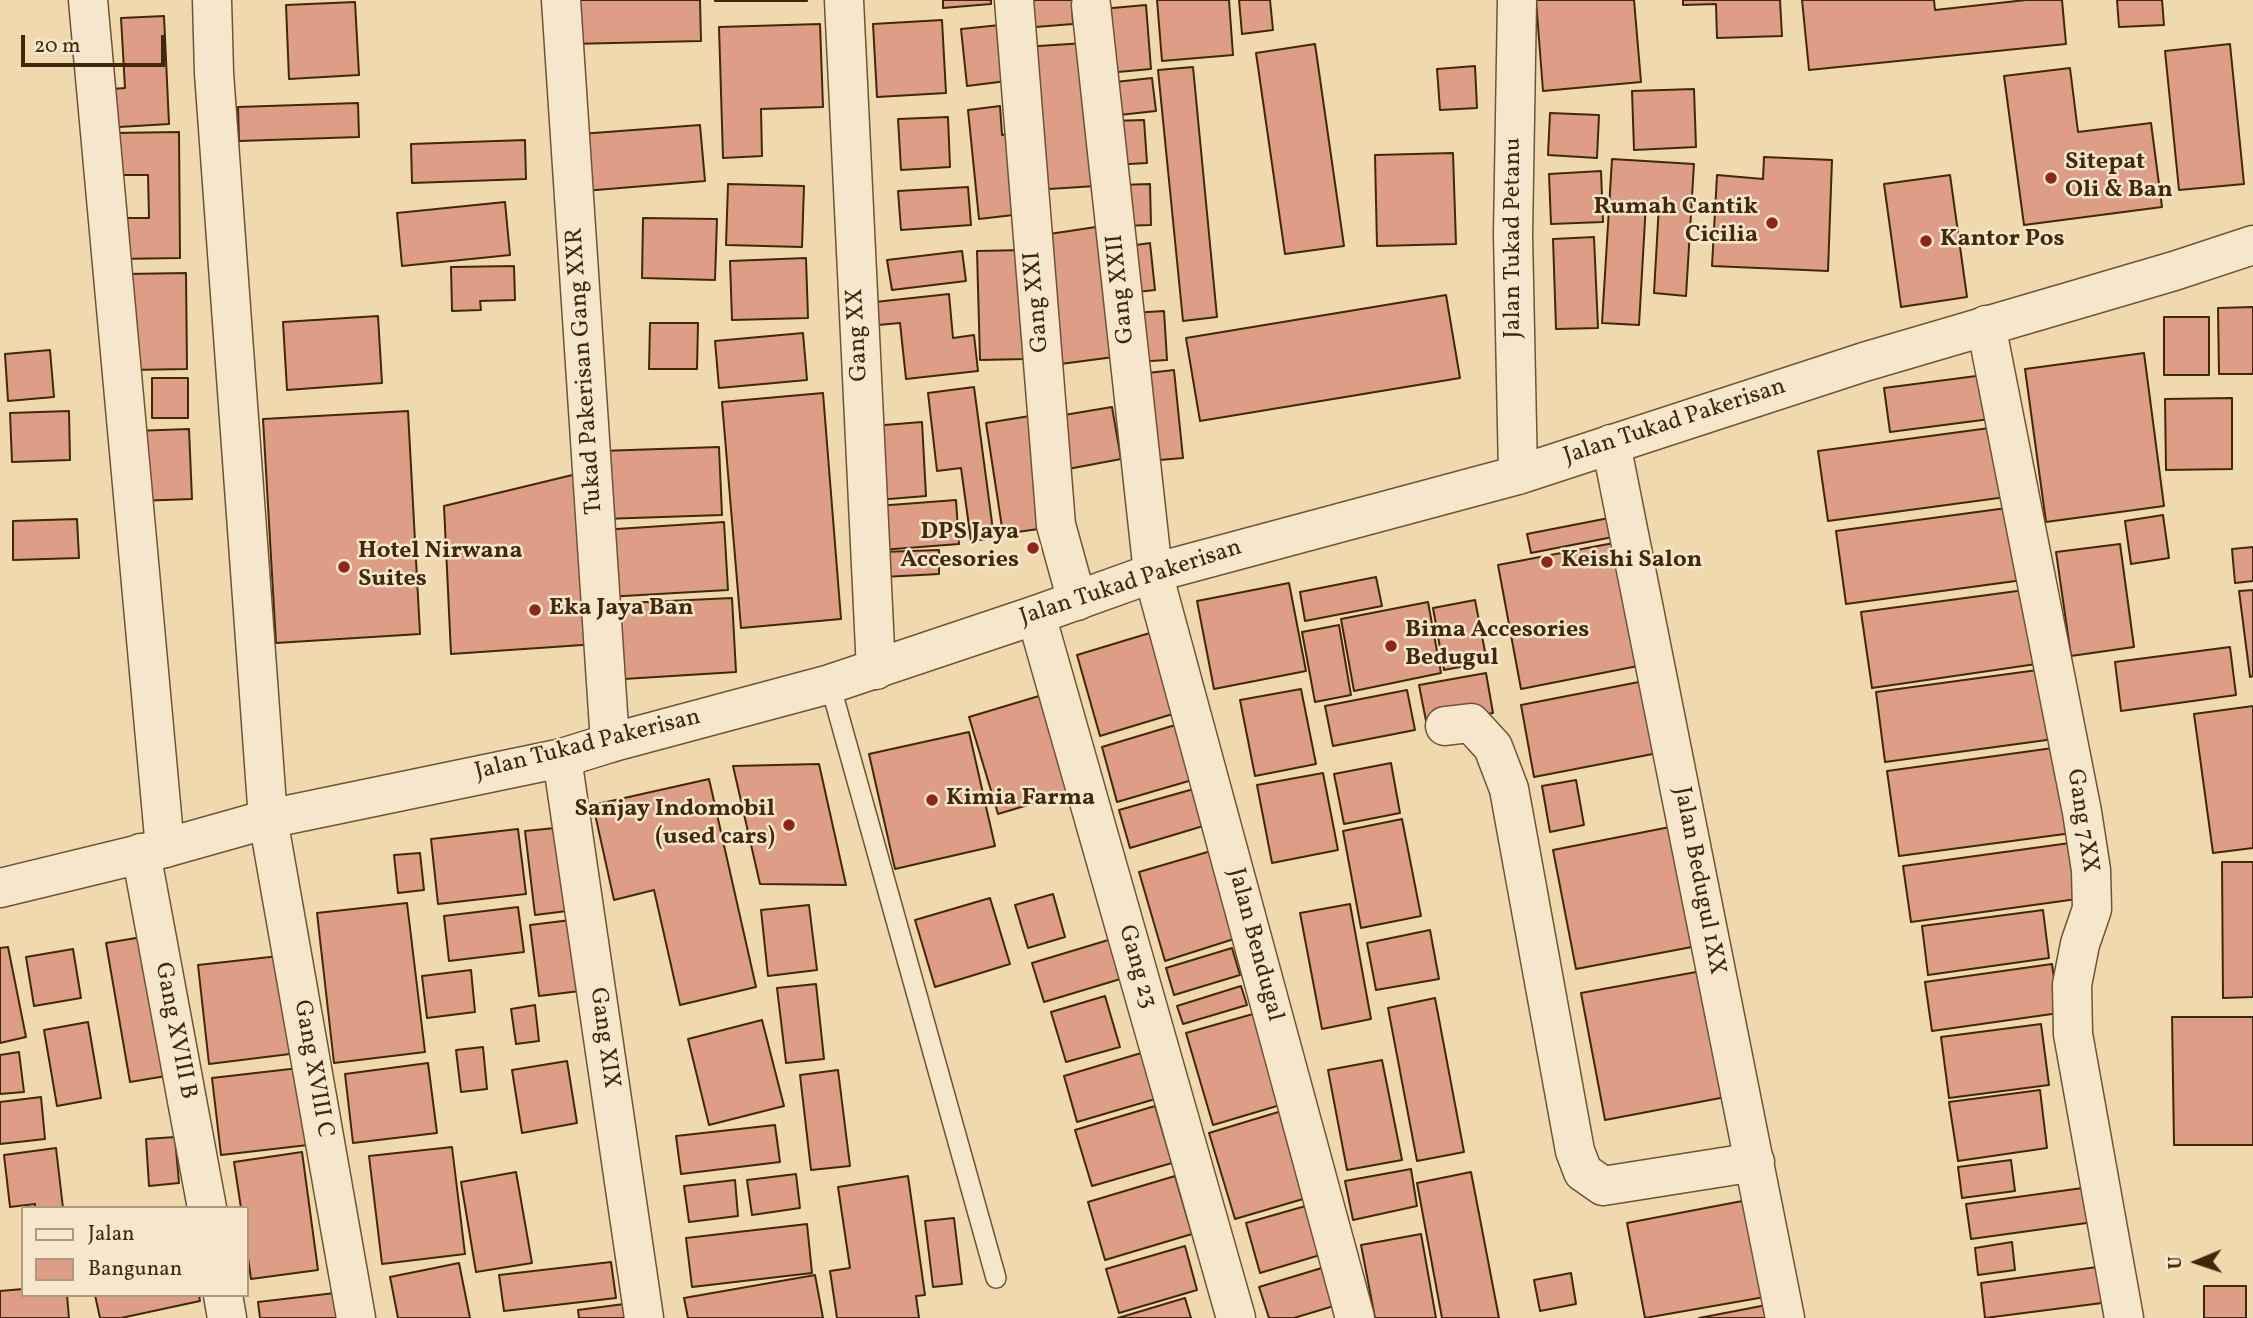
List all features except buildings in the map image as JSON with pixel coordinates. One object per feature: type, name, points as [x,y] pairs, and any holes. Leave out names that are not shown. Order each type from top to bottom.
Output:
[{"type":"street","name":"Gang XVIII B","points":[[88,0],[153,850],[207,1206]]},
{"type":"street","name":"Gang XVIII C","points":[[212,0],[215,86],[268,819],[356,1318]]},
{"type":"street","name":"Tukad Pakerisan Gang XXR","points":[[561,0],[610,743]]},
{"type":"street","name":"Gang XX","points":[[844,0],[876,670]]},
{"type":"street","name":"Gang XXI","points":[[1014,0],[1056,525],[1077,601]]},
{"type":"street","name":"Jalan Tukad Petanu","points":[[1517,0],[1513,235],[1518,475]]},
{"type":"street","name":"Gang XXII","points":[[1091,5],[1153,573]]},
{"type":"street","name":"Jalan Tukad Pakerisan","points":[[0,888],[268,819],[562,758],[830,684],[1153,573],[1518,475],[1864,362],[2174,271],[2253,245]]},
{"type":"street","name":"Gang 7XX","points":[[1986,325],[2082,812],[2091,870],[2092,909],[2080,944],[2072,985],[2073,1034],[2124,1318]]},
{"type":"street","name":"Jalan Bedugul 1XX","points":[[1611,444],[1785,1318]]},
{"type":"street","name":"Jalan Bendugal","points":[[1153,573],[1355,1318]]},
{"type":"street","name":"Gang 23","points":[[1037,615],[1236,1318]]},
{"type":"street","points":[[1445,726],[1471,723],[1493,747],[1509,789],[1575,1152],[1583,1172],[1603,1186],[1755,1162]]},
{"type":"street","name":"Gang XIX","points":[[562,758],[644,1318]]},
{"type":"street","points":[[223,1297],[227,1318]]},
{"type":"lane","points":[[830,684],[996,1278]]},
{"type":"place","name":"Sitepat Oli & Ban","points":[[2051,178]]},
{"type":"place","name":"Rumah Cantik Cicilia","points":[[1772,223]]},
{"type":"place","name":"Kantor Pos","points":[[1926,241]]},
{"type":"place","name":"DPS Jaya Accesories","points":[[1033,548]]},
{"type":"place","name":"Keishi Salon","points":[[1547,562]]},
{"type":"place","name":"Hotel Nirwana Suites","points":[[344,567]]},
{"type":"place","name":"Eka Jaya Ban","points":[[535,610]]},
{"type":"place","name":"Bima Accesories Bedugul","points":[[1391,646]]},
{"type":"place","name":"Kimia Farma","points":[[932,800]]},
{"type":"place","name":"Sanjay Indomobil (used cars)","points":[[789,825]]}]
